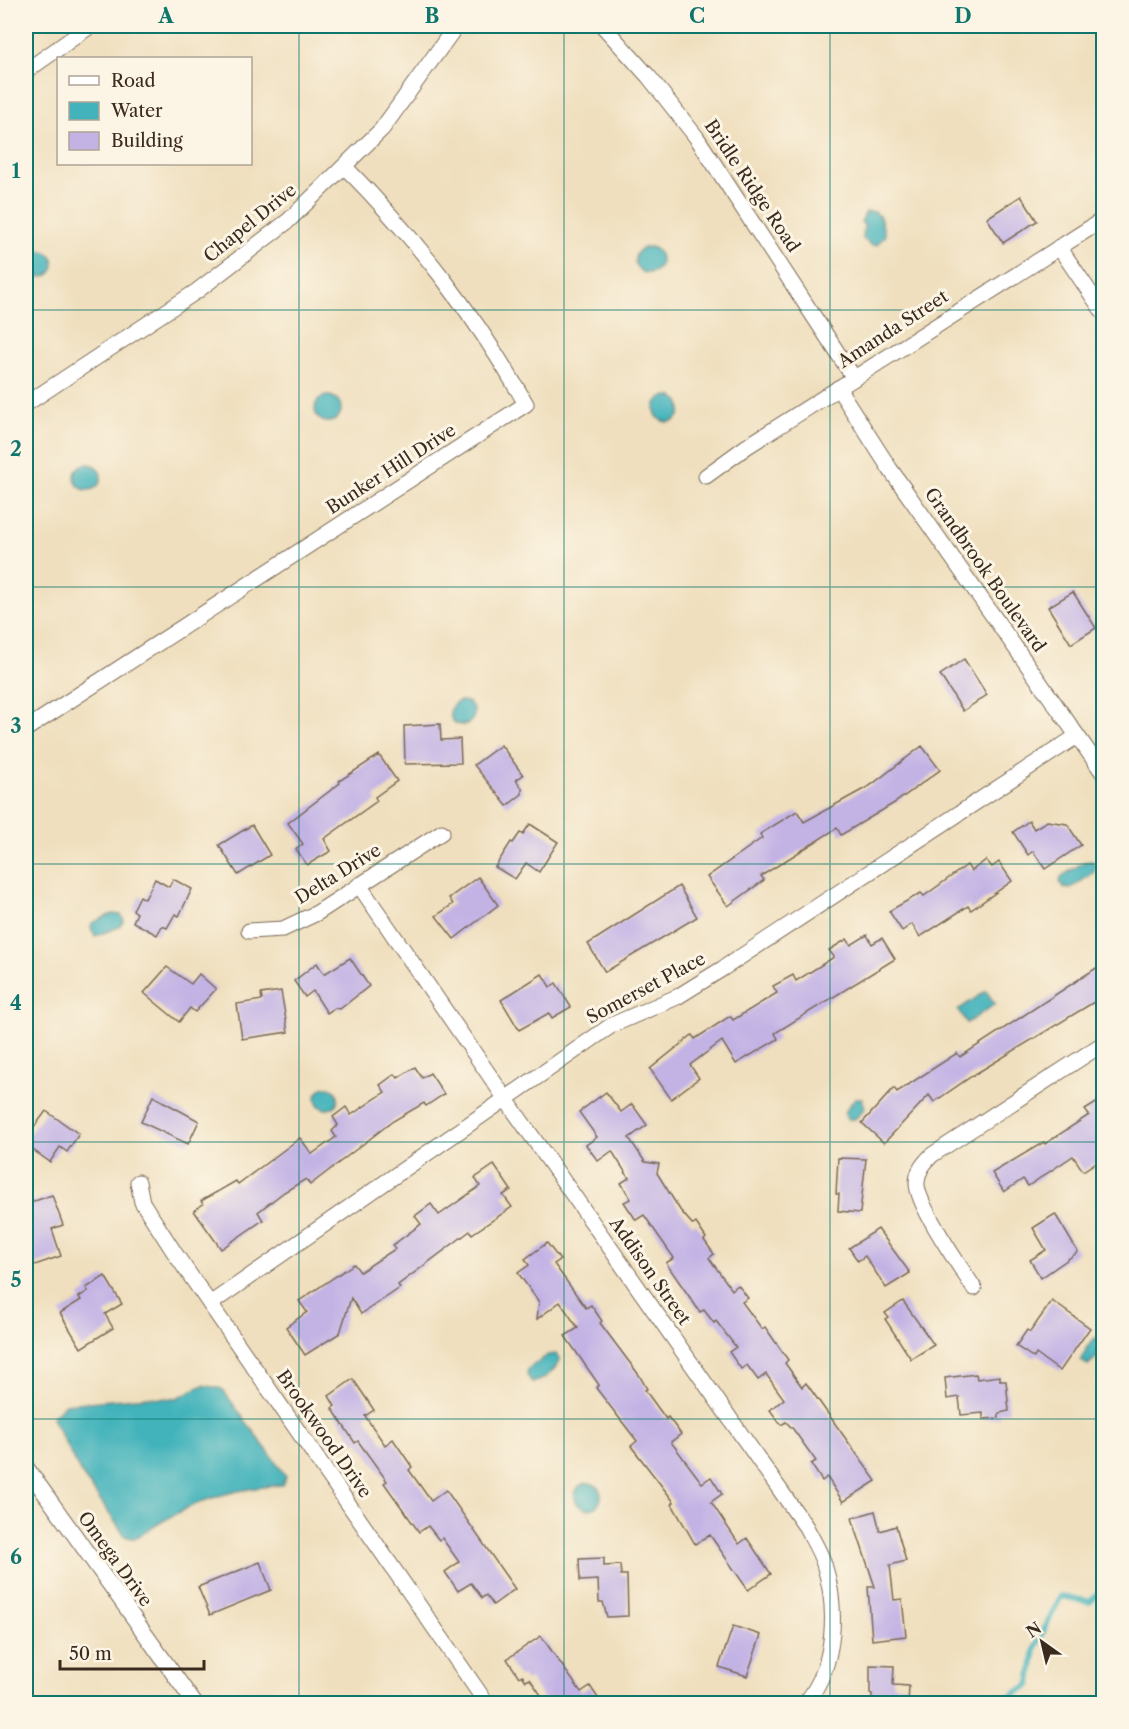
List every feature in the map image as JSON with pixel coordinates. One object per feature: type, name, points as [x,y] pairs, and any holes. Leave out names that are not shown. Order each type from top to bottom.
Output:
[{"type":"street","points":[[26,71],[90,26]]},
{"type":"street","name":"Chapel Drive","points":[[26,404],[223,272],[288,221],[382,129],[456,26]]},
{"type":"street","name":"Bridle Ridge Road","points":[[603,26],[649,77],[697,138],[854,378]]},
{"type":"street","name":"Bunker Hill Drive","points":[[26,729],[526,404],[468,309],[433,262],[395,218],[345,167]]},
{"type":"street","name":"Amanda Street","points":[[706,476],[746,447],[1104,219]]},
{"type":"street","points":[[1059,247],[1104,313]]},
{"type":"street","name":"Grandbrook Boulevard","points":[[838,388],[890,469],[1104,774]]},
{"type":"street","name":"Somerset Place","points":[[210,1304],[612,1025],[677,997],[1077,736]]},
{"type":"street","name":"Delta Drive","points":[[249,931],[283,929],[317,913],[442,832]]},
{"type":"street","name":"Addison Street","points":[[359,885],[809,1532],[824,1564],[830,1595],[832,1632],[829,1661],[816,1690],[807,1701]]},
{"type":"street","points":[[974,1288],[918,1194],[918,1174],[923,1164],[932,1155],[1104,1043]]},
{"type":"street","name":"Brookwood Drive","points":[[138,1182],[142,1202],[210,1304],[487,1704]]},
{"type":"street","name":"Omega Drive","points":[[26,1467],[195,1704]]},
{"type":"water","points":[[866,212],[875,212],[880,217],[885,235],[877,245],[871,245],[863,239],[864,225],[861,222]]},
{"type":"water","points":[[648,247],[657,251],[661,260],[657,269],[648,273],[639,269],[635,260],[639,251]]},
{"type":"water","points":[[41,251],[50,255],[54,264],[50,273],[41,277],[32,273],[28,264],[32,255]]},
{"type":"water","points":[[328,396],[337,400],[341,409],[337,418],[328,422],[319,418],[315,409],[319,400]]},
{"type":"water","points":[[668,396],[677,400],[681,409],[677,418],[668,422],[659,418],[655,409],[659,400]]},
{"type":"water","points":[[88,464],[97,468],[101,477],[97,486],[88,490],[79,486],[75,477],[79,468]]},
{"type":"water","points":[[462,701],[467,702],[473,708],[473,718],[467,724],[462,725],[457,724],[451,718],[450,713],[451,708],[457,702]]},
{"type":"water","points":[[1092,861],[1096,866],[1093,873],[1070,889],[1064,888],[1060,883],[1061,877],[1084,862]]},
{"type":"water","points":[[112,914],[121,915],[124,921],[119,927],[95,936],[91,928],[92,923]]},
{"type":"water","points":[[986,991],[995,1004],[967,1023],[958,1010]]},
{"type":"water","points":[[327,1087],[335,1090],[338,1098],[335,1106],[327,1109],[319,1106],[316,1098],[319,1090]]},
{"type":"water","points":[[855,1098],[862,1098],[865,1108],[855,1119],[848,1119],[844,1113]]},
{"type":"water","points":[[1095,1338],[1103,1342],[1099,1355],[1088,1365],[1081,1361],[1087,1347]]},
{"type":"water","points":[[556,1354],[560,1360],[553,1370],[541,1380],[532,1382],[527,1375],[528,1369],[548,1355]]},
{"type":"water","points":[[203,1385],[222,1389],[286,1476],[282,1485],[221,1495],[171,1516],[135,1539],[125,1536],[81,1473],[52,1418],[65,1404],[148,1397],[175,1399]]},
{"type":"water","points":[[588,1483],[597,1487],[601,1496],[597,1505],[588,1509],[579,1505],[575,1496],[579,1487]]},
{"type":"building","points":[[1021,196],[1037,221],[1003,243],[987,218]]},
{"type":"building","points":[[1073,592],[1096,628],[1071,644],[1048,607]]},
{"type":"building","points":[[964,659],[987,695],[963,711],[940,675]]},
{"type":"building","points":[[440,724],[441,740],[460,739],[461,763],[405,764],[404,726]]},
{"type":"building","points":[[501,745],[523,775],[516,780],[522,788],[522,794],[507,806],[474,765]]},
{"type":"building","points":[[922,746],[940,770],[896,802],[841,835],[837,828],[761,876],[764,880],[728,906],[707,877],[762,838],[760,834],[797,811],[804,822],[871,785]]},
{"type":"building","points":[[379,755],[397,781],[375,797],[377,801],[324,839],[331,851],[307,865],[296,849],[303,844],[288,823],[340,783],[339,781]]},
{"type":"building","points":[[1029,821],[1034,829],[1047,821],[1067,824],[1081,845],[1045,869],[1033,851],[1028,855],[1013,832]]},
{"type":"building","points":[[530,824],[558,842],[539,872],[526,863],[515,879],[495,867],[511,842],[513,843],[520,833],[523,834]]},
{"type":"building","points":[[252,825],[270,855],[238,875],[219,845]]},
{"type":"building","points":[[986,860],[992,867],[999,862],[1012,881],[971,910],[968,906],[920,937],[912,924],[902,931],[889,911],[921,893],[924,896],[967,865],[971,871]]},
{"type":"building","points":[[478,877],[498,905],[454,939],[436,916],[453,904],[449,898]]},
{"type":"building","points":[[155,879],[169,887],[173,879],[192,889],[179,916],[175,914],[167,928],[162,926],[157,935],[133,922],[137,913],[133,910],[140,896],[145,899]]},
{"type":"building","points":[[679,886],[697,917],[605,972],[588,944]]},
{"type":"building","points":[[867,935],[872,944],[882,938],[895,959],[775,1033],[778,1039],[736,1064],[722,1041],[690,1065],[699,1078],[671,1099],[650,1069],[692,1035],[695,1039],[730,1016],[733,1020],[777,993],[773,986],[793,975],[796,981],[834,957],[829,950],[847,939],[851,945]]},
{"type":"building","points":[[350,958],[369,986],[340,1009],[335,1008],[327,1013],[313,991],[305,997],[294,981],[317,963],[324,974]]},
{"type":"building","points":[[1104,963],[1104,996],[972,1076],[934,1102],[929,1095],[884,1143],[862,1123],[894,1088],[897,1092],[957,1053],[960,1057]]},
{"type":"building","points":[[167,967],[191,984],[199,974],[216,989],[195,1012],[190,1008],[179,1022],[144,993]]},
{"type":"building","points":[[542,974],[550,987],[556,983],[571,1007],[552,1018],[549,1013],[519,1030],[501,1000]]},
{"type":"building","points":[[281,991],[288,1032],[242,1039],[237,1004],[262,1000],[261,994]]},
{"type":"building","points":[[415,1067],[422,1078],[430,1073],[444,1094],[426,1106],[424,1103],[393,1121],[310,1185],[306,1179],[284,1192],[258,1212],[263,1220],[221,1249],[194,1211],[203,1204],[201,1201],[236,1181],[238,1184],[300,1138],[312,1154],[336,1137],[332,1131],[338,1125],[333,1117],[346,1107],[351,1115],[385,1092],[380,1085],[395,1074],[398,1078]]},
{"type":"building","points":[[606,1092],[621,1112],[632,1104],[647,1125],[629,1138],[645,1162],[659,1164],[657,1173],[680,1210],[693,1225],[696,1223],[706,1238],[704,1240],[714,1254],[709,1258],[732,1290],[738,1285],[748,1298],[742,1302],[762,1329],[765,1327],[788,1360],[785,1363],[802,1387],[806,1383],[876,1481],[843,1502],[827,1477],[822,1481],[811,1464],[816,1461],[793,1429],[786,1422],[781,1425],[770,1410],[784,1399],[766,1374],[758,1380],[747,1365],[741,1369],[729,1352],[736,1347],[716,1321],[714,1323],[704,1310],[700,1312],[666,1263],[674,1258],[644,1215],[636,1220],[624,1202],[631,1199],[621,1183],[629,1178],[612,1151],[598,1161],[586,1145],[597,1137],[579,1112]]},
{"type":"building","points":[[153,1096],[199,1121],[188,1144],[141,1122]]},
{"type":"building","points":[[1104,1098],[1104,1157],[1083,1171],[1073,1156],[1028,1186],[1023,1179],[1004,1192],[992,1173],[1044,1142],[1045,1144],[1089,1115],[1085,1110]]},
{"type":"building","points":[[46,1111],[79,1134],[67,1152],[60,1147],[50,1162],[26,1145],[26,1138]]},
{"type":"building","points":[[838,1158],[866,1159],[860,1213],[838,1211],[839,1194],[836,1194]]},
{"type":"building","points":[[494,1165],[511,1190],[503,1195],[512,1207],[472,1234],[470,1231],[398,1285],[400,1288],[361,1314],[351,1298],[340,1333],[305,1355],[286,1327],[307,1312],[299,1301],[354,1264],[360,1272],[395,1249],[393,1245],[421,1224],[415,1216],[431,1204],[439,1215],[480,1186],[475,1178]]},
{"type":"building","points":[[52,1195],[63,1225],[52,1229],[61,1256],[26,1268],[26,1204]]},
{"type":"building","points":[[1055,1214],[1078,1252],[1041,1278],[1030,1260],[1046,1250],[1033,1228]]},
{"type":"building","points":[[878,1229],[910,1273],[886,1288],[865,1256],[858,1261],[849,1248]]},
{"type":"building","points":[[547,1243],[560,1260],[554,1264],[586,1308],[591,1305],[602,1321],[600,1323],[639,1375],[647,1389],[645,1390],[666,1419],[668,1417],[681,1434],[671,1442],[702,1483],[711,1477],[722,1494],[711,1502],[739,1544],[747,1538],[771,1574],[748,1590],[710,1535],[695,1544],[672,1504],[674,1502],[631,1446],[637,1441],[596,1388],[599,1385],[565,1336],[578,1328],[560,1302],[537,1319],[539,1302],[518,1273],[529,1265],[525,1259]]},
{"type":"building","points":[[105,1276],[122,1304],[105,1314],[113,1328],[81,1348],[60,1313],[81,1300],[79,1297],[88,1291],[86,1288]]},
{"type":"building","points":[[903,1301],[934,1345],[911,1359],[885,1319],[888,1317],[885,1313]]},
{"type":"building","points":[[1052,1301],[1090,1328],[1060,1371],[1036,1354],[1034,1358],[1016,1346],[1027,1330],[1030,1332]]},
{"type":"building","points":[[976,1374],[977,1379],[1000,1376],[1000,1381],[1006,1381],[1009,1411],[999,1413],[999,1418],[983,1419],[983,1413],[961,1415],[959,1397],[947,1399],[945,1378]]},
{"type":"building","points":[[353,1379],[374,1410],[365,1416],[385,1445],[393,1439],[412,1467],[409,1470],[431,1501],[446,1490],[515,1589],[493,1605],[486,1595],[482,1598],[471,1583],[458,1591],[445,1572],[459,1562],[442,1538],[439,1540],[428,1526],[419,1532],[384,1483],[387,1481],[358,1441],[355,1443],[332,1408],[335,1406],[329,1396]]},
{"type":"building","points":[[875,1511],[880,1531],[896,1526],[906,1561],[890,1565],[894,1600],[902,1599],[906,1636],[872,1640],[868,1587],[875,1587],[852,1518]]},
{"type":"building","points":[[604,1558],[604,1566],[620,1565],[621,1575],[627,1575],[628,1616],[607,1617],[603,1602],[599,1602],[598,1580],[580,1581],[579,1559]]},
{"type":"building","points":[[260,1562],[271,1590],[210,1615],[198,1587]]},
{"type":"building","points":[[733,1626],[761,1635],[747,1676],[719,1667]]},
{"type":"building","points":[[541,1636],[581,1692],[590,1686],[602,1704],[547,1704],[530,1679],[526,1681],[522,1675],[519,1677],[507,1659]]},
{"type":"building","points":[[870,1665],[894,1666],[893,1685],[909,1686],[908,1704],[872,1704]]},
{"type":"waterway","points":[[999,1704],[1030,1684],[1035,1648],[1061,1596],[1090,1602],[1104,1587]]}]
